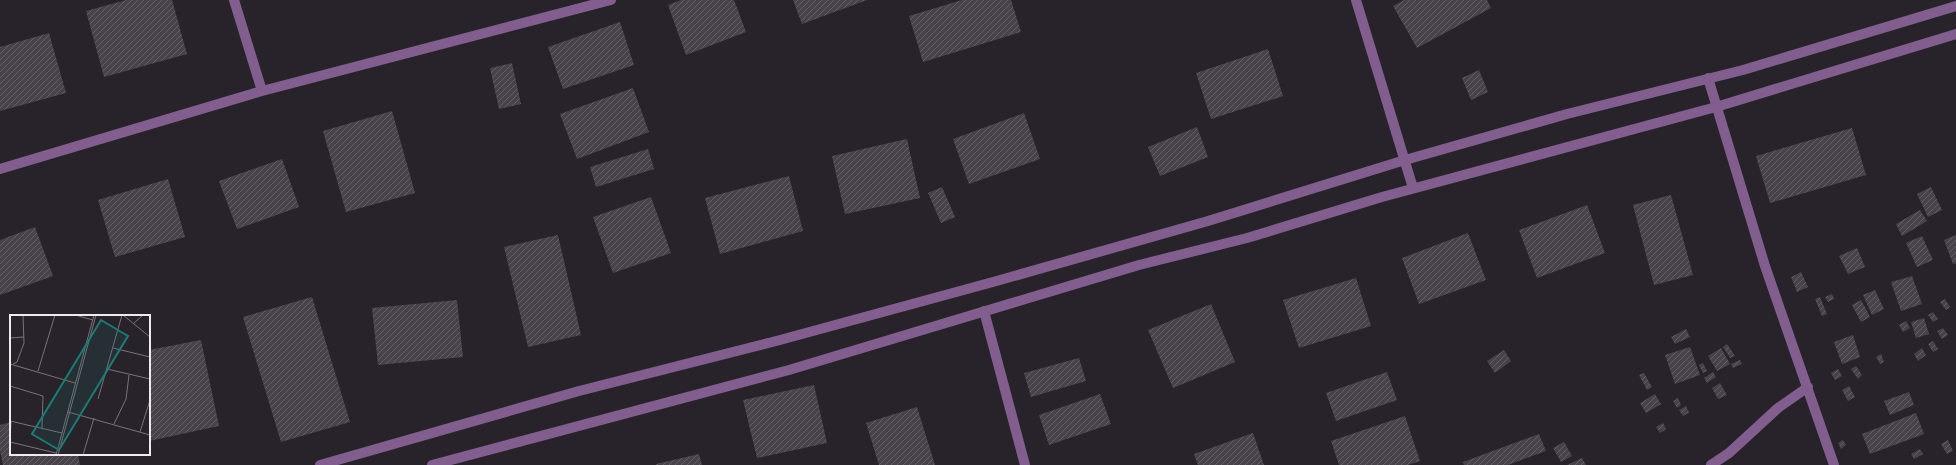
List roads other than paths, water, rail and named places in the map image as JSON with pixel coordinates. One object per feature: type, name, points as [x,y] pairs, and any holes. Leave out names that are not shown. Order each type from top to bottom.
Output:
[{"type":"street","points":[[234,0],[262,91]]},
{"type":"street","points":[[0,169],[262,91],[576,4],[611,0]]},
{"type":"street","points":[[1356,0],[1413,188]]},
{"type":"street","points":[[320,465],[579,391],[780,340],[1016,275],[1208,221],[1405,160],[1567,114],[1743,70],[1956,6]]},
{"type":"street","points":[[432,465],[789,370],[1139,265],[1247,238],[1413,188],[1716,107],[1956,34]]},
{"type":"street","points":[[1708,78],[1765,266],[1834,465]]},
{"type":"street","points":[[984,311],[1025,465]]},
{"type":"street","points":[[1711,465],[1729,453],[1778,408],[1808,387]]}]
